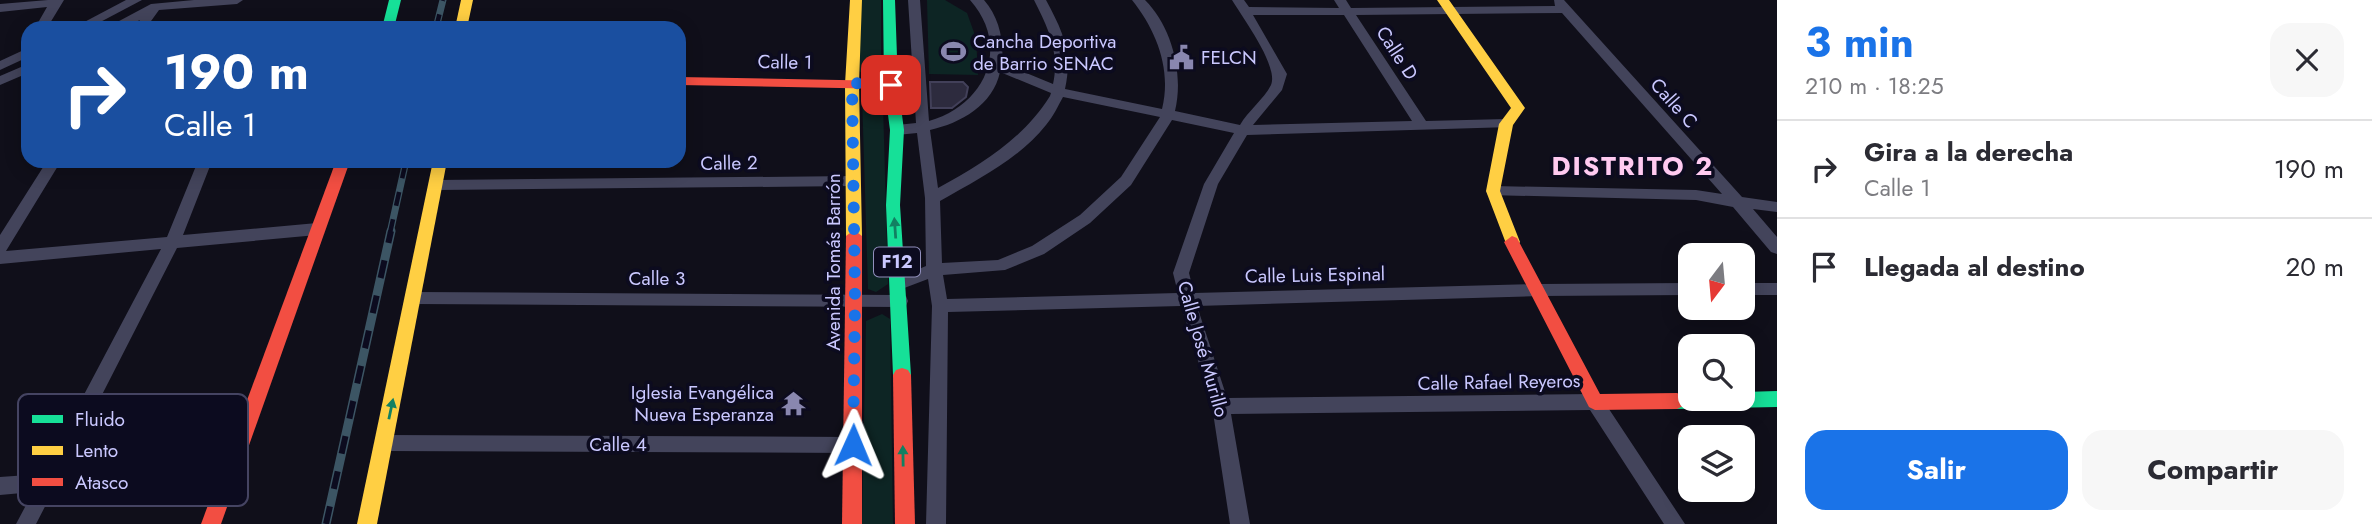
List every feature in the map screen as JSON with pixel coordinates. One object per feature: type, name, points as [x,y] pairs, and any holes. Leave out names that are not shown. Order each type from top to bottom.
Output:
[{"type":"main road","points":[[390,21],[395,0]]},
{"type":"main road","points":[[462,21],[467,0]]},
{"type":"main road","name":"Avenida Tomás Barrón","points":[[852,524],[855,300],[852,83],[856,0]]},
{"type":"main road","name":"F12","points":[[888,0],[891,85],[897,130],[893,205],[899,292],[905,524]]},
{"type":"main road","points":[[1447,6],[1518,108],[1506,124],[1493,191],[1508,234],[1595,402]]},
{"type":"main road","name":"Calle 1","points":[[686,81],[891,85]]},
{"type":"main road","points":[[248,419],[340,168]]},
{"type":"main road","points":[[367,524],[439,168]]},
{"type":"main road","name":"Calle Rafael Reyeros","points":[[1595,402],[1777,400]]},
{"type":"main road","points":[[211,524],[217,506]]},
{"type":"street","points":[[93,21],[136,0]]},
{"type":"street","points":[[127,21],[170,0]]},
{"type":"street","points":[[145,21],[155,8],[237,0]]},
{"type":"street","points":[[915,0],[923,129],[932,198],[934,269],[940,306],[936,524]]},
{"type":"street","points":[[932,198],[990,166],[1016,145],[1040,125],[1061,92],[1063,76],[1060,47],[1052,18],[1040,0]]},
{"type":"street","points":[[899,292],[934,269],[999,266],[1038,250],[1085,219],[1125,181],[1167,117],[1171,100],[1168,56],[1161,33],[1148,10],[1138,0]]},
{"type":"street","points":[[0,8],[57,1]]},
{"type":"street","points":[[45,21],[57,1]]},
{"type":"street","points":[[897,130],[923,129],[962,115],[984,93],[996,65],[993,31],[984,1]]},
{"type":"street","points":[[1243,6],[1560,4]]},
{"type":"street","name":"Calle C","points":[[1560,4],[1777,248]]},
{"type":"street","name":"Calle José Murillo","points":[[1240,524],[1221,406],[1186,299],[1181,273],[1212,184],[1243,130],[1277,87],[1279,74],[1243,6]]},
{"type":"street","name":"Calle D","points":[[1344,6],[1423,127]]},
{"type":"street","points":[[5,63],[21,54]]},
{"type":"street","points":[[996,65],[1061,92],[1167,117],[1243,130],[1506,124]]},
{"type":"street","points":[[0,81],[21,74]]},
{"type":"street","points":[[0,248],[50,168]]},
{"type":"street","points":[[93,394],[172,243],[202,168]]},
{"type":"street","name":"Calle 2","points":[[437,185],[853,181]]},
{"type":"street","points":[[1493,191],[1696,195],[1777,207]]},
{"type":"street","points":[[0,258],[317,229]]},
{"type":"street","name":"Calle Luis Espinal","points":[[940,306],[1539,290],[1678,289]]},
{"type":"street","points":[[1755,289],[1777,289]]},
{"type":"street","name":"Calle 3","points":[[414,298],[855,300],[899,292]]},
{"type":"street","points":[[1595,402],[1675,524]]},
{"type":"street","name":"Calle Rafael Reyeros","points":[[1221,406],[1595,402]]},
{"type":"street","name":"Calle 4","points":[[384,443],[853,445]]},
{"type":"street","points":[[0,486],[18,484]]},
{"type":"street","points":[[26,524],[35,506]]},
{"type":"green space","points":[[860,0],[881,0],[881,69],[874,74],[863,74],[859,71]]},
{"type":"green space","points":[[927,0],[945,0],[967,13],[976,38],[978,75],[929,74]]},
{"type":"green space","points":[[862,95],[879,96],[883,103],[888,284],[876,292],[868,289]]},
{"type":"green space","points":[[882,314],[890,319],[893,524],[862,524],[866,321]]},
{"type":"building","points":[[930,82],[963,82],[968,87],[966,97],[952,108],[931,108]]},
{"type":"railway","points":[[438,21],[443,0]]},
{"type":"railway","points":[[390,233],[404,168]]},
{"type":"railway","points":[[326,524],[391,231]]},
{"type":"traffic: fast","points":[[390,21],[395,0]]},
{"type":"traffic: fast","points":[[889,0],[891,85],[897,130],[893,205],[902,375]]},
{"type":"traffic: fast","points":[[1677,401],[1777,399]]},
{"type":"traffic: slow","points":[[462,21],[467,0]]},
{"type":"traffic: slow","points":[[854,236],[852,84],[856,0]]},
{"type":"traffic: slow","points":[[1443,0],[1518,108],[1506,124],[1493,191],[1512,242]]},
{"type":"traffic: slow","points":[[367,524],[439,168]]},
{"type":"traffic: jam","points":[[686,81],[891,85]]},
{"type":"traffic: jam","points":[[248,422],[340,168]]},
{"type":"traffic: jam","points":[[852,524],[854,236]]},
{"type":"traffic: jam","points":[[1512,242],[1595,402],[1677,401]]},
{"type":"traffic: jam","points":[[902,375],[905,524]]},
{"type":"traffic: jam","points":[[211,524],[218,506]]},
{"type":"place","name":"Cancha Deportiva de Barrio SENAC","points":[[953,52]]},
{"type":"place","name":"FELCN","points":[[1181,57]]},
{"type":"place","name":"Iglesia Evangélica Nueva Esperanza","points":[[794,403]]},
{"type":"district","name":"DISTRITO 2","points":[[1633,166]]},
{"type":"route","points":[[853,445],[855,300],[852,83],[891,85]]}]
